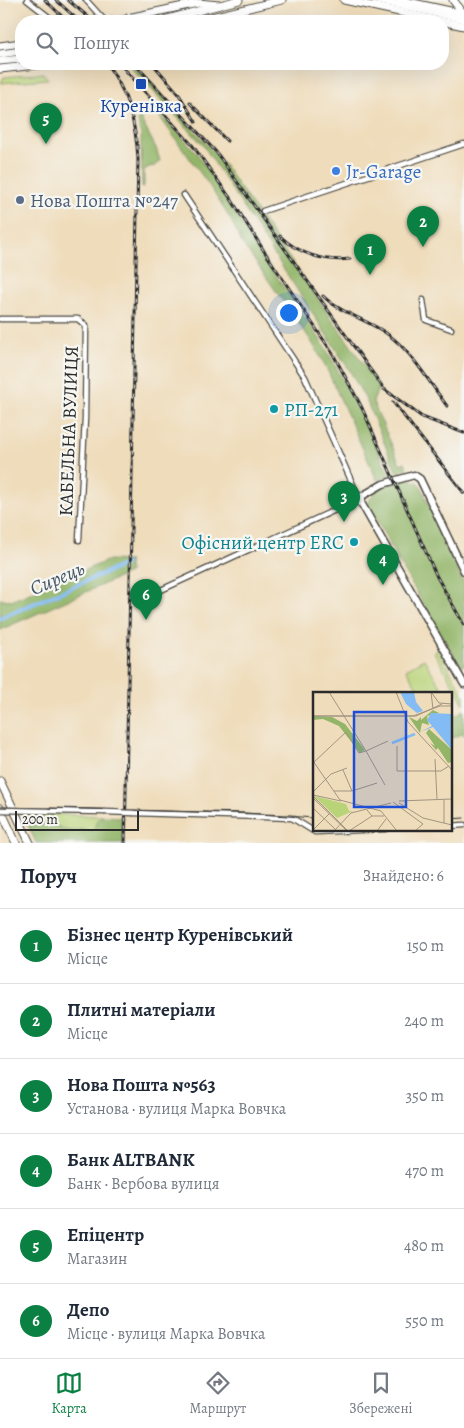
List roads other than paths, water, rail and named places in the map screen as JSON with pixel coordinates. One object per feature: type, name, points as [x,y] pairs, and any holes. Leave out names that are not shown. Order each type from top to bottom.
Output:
[{"type":"main road","points":[[221,15],[282,0]]},
{"type":"main road","points":[[344,0],[413,15]]},
{"type":"main road","points":[[378,0],[464,15]]},
{"type":"main road","points":[[399,0],[464,15]]},
{"type":"main road","points":[[424,5],[436,0]]},
{"type":"main road","points":[[453,0],[464,15]]},
{"type":"main road","points":[[182,15],[234,1]]},
{"type":"main road","points":[[147,15],[198,3],[219,5]]},
{"type":"main road","points":[[231,15],[242,10]]},
{"type":"main road","points":[[449,23],[464,26]]},
{"type":"main road","points":[[0,46],[15,44]]},
{"type":"main road","points":[[0,54],[15,52]]},
{"type":"main road","points":[[0,61],[15,60]]},
{"type":"main road","points":[[0,69],[15,67]]},
{"type":"main road","points":[[464,571],[420,479],[414,476],[398,478],[359,498],[464,684]]},
{"type":"main road","points":[[0,781],[30,843]]},
{"type":"main road","points":[[0,809],[16,843]]},
{"type":"street","points":[[27,0],[46,15]]},
{"type":"street","points":[[86,0],[99,15]]},
{"type":"street","points":[[263,211],[464,144]]},
{"type":"street","points":[[161,590],[359,498],[305,377],[184,195]]},
{"type":"street","points":[[424,300],[426,320],[451,329]]},
{"type":"street","name":"КАБЕЛЬНА ВУЛИЦЯ","points":[[0,319],[78,319],[85,324],[85,418],[79,540]]},
{"type":"street","points":[[0,809],[292,818],[313,831]]},
{"type":"street","points":[[313,831],[338,831]]},
{"type":"waterway","name":"Сирець","points":[[0,618],[126,564]]},
{"type":"tram line","points":[[0,807],[246,813],[313,818]]},
{"type":"tram line","points":[[452,819],[464,818]]},
{"type":"railway","points":[[45,0],[61,15]]},
{"type":"railway","points":[[56,0],[72,15]]},
{"type":"railway","points":[[68,0],[86,15]]},
{"type":"railway","points":[[111,70],[130,109],[138,159],[125,843]]},
{"type":"railway","points":[[125,70],[193,146],[231,199],[333,354],[362,408],[437,577],[464,625]]},
{"type":"railway","points":[[141,70],[216,152],[384,389],[422,417],[464,433]]},
{"type":"railway","points":[[158,70],[178,93],[196,122]]},
{"type":"railway","points":[[190,103],[227,141]]},
{"type":"railway","points":[[280,236],[295,248],[321,258],[350,259]]},
{"type":"railway","points":[[323,296],[337,307],[378,328],[395,340],[412,357],[447,406]]},
{"type":"railway","points":[[393,402],[464,493]]},
{"type":"place","name":"Куренівка","points":[[141,84]]},
{"type":"place","name":"Епіцентр","points":[[46,144]]},
{"type":"place","name":"Jr-Garage","points":[[336,171]]},
{"type":"place","name":"Нова Пошта №247","points":[[20,200]]},
{"type":"place","name":"Плитні матеріали","points":[[423,247]]},
{"type":"place","name":"Бізнес центр Куренівський","points":[[370,275]]},
{"type":"place","name":"РП-271","points":[[274,409]]},
{"type":"place","name":"Нова Пошта №563","points":[[344,522]]},
{"type":"place","name":"Офісний центр ERC","points":[[354,542]]},
{"type":"place","name":"Банк ALTBANK","points":[[383,585]]},
{"type":"place","name":"Депо","points":[[146,620]]}]
